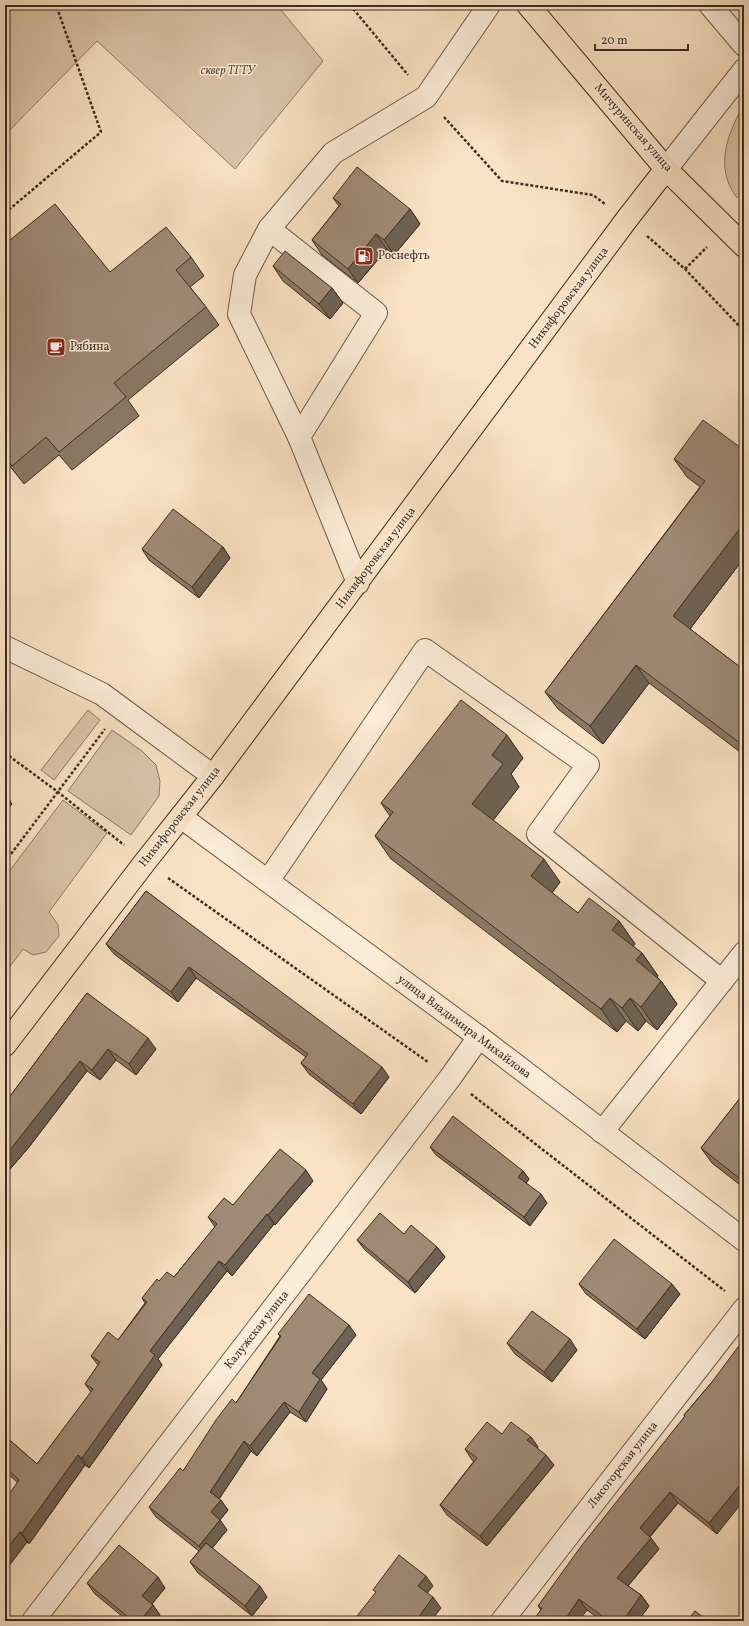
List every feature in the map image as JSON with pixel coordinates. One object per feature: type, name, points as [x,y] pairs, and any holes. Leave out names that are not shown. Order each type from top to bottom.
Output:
[{"type":"main road","name":"Мичуринская улица","points":[[528,5],[666,169],[744,246]]},
{"type":"main road","name":"Никифоровская улица","points":[[5,1045],[213,776],[358,583],[627,219],[666,169]]},
{"type":"street","points":[[358,583],[299,437],[240,314],[245,275],[269,229],[333,153],[426,97],[489,5]]},
{"type":"street","points":[[710,5],[744,44]]},
{"type":"street","name":"Никифоровская улица","points":[[666,169],[744,70]]},
{"type":"street","points":[[269,229],[376,313],[299,437]]},
{"type":"street","points":[[5,647],[102,694],[213,776]]},
{"type":"street","points":[[268,881],[425,650],[588,765],[538,834],[722,981]]},
{"type":"street","name":"улица Владимира Михайлова","points":[[181,817],[479,1037],[744,1240]]},
{"type":"street","points":[[602,1132],[744,953]]},
{"type":"street","name":"Калужская улица","points":[[33,1621],[450,1078],[479,1037]]},
{"type":"street","name":"Лысогорская улица","points":[[502,1621],[738,1302]]},
{"type":"path","points":[[5,213],[101,132],[56,5]]},
{"type":"path","points":[[350,5],[426,97],[502,181],[593,195],[627,219],[685,269],[744,330]]},
{"type":"path","points":[[5,862],[121,708]]},
{"type":"path","points":[[5,753],[58,792],[145,862],[450,1078],[738,1302]]},
{"type":"green space","name":"сквер ТГТУ","points":[[5,5],[277,5],[323,61],[235,169],[97,41],[5,135]]},
{"type":"green space","points":[[744,104],[744,192],[737,198],[726,175],[725,163],[728,139],[732,127]]},
{"type":"green space","points":[[88,710],[100,720],[54,780],[41,770]]},
{"type":"green space","points":[[112,730],[142,751],[156,765],[160,781],[159,796],[131,835],[68,791]]},
{"type":"green space","points":[[63,800],[107,833],[49,912],[58,925],[59,936],[46,952],[33,955],[23,949],[5,973],[5,877]]},
{"type":"building","points":[[357,167],[410,209],[384,240],[376,234],[348,269],[312,240],[341,204],[333,198]]},
{"type":"building","points":[[55,204],[110,272],[166,227],[191,257],[176,270],[206,307],[114,383],[126,397],[59,452],[46,437],[12,466],[5,458],[5,244]]},
{"type":"building","points":[[285,251],[332,288],[319,304],[273,266]]},
{"type":"building","points":[[703,420],[744,450],[744,523],[673,616],[744,670],[744,746],[636,665],[590,726],[545,692],[705,481],[674,459]]},
{"type":"building","points":[[173,509],[223,547],[192,587],[142,549]]},
{"type":"building","points":[[461,700],[507,735],[492,755],[503,764],[472,804],[544,859],[531,876],[578,913],[589,898],[619,921],[612,930],[642,953],[636,960],[661,981],[641,1007],[630,998],[622,1008],[610,998],[601,1009],[375,836],[393,812],[381,803]]},
{"type":"building","points":[[146,891],[382,1067],[353,1104],[301,1063],[308,1054],[189,967],[171,992],[106,944]]},
{"type":"building","points":[[87,993],[148,1038],[129,1064],[108,1049],[92,1070],[80,1061],[5,1156],[5,1103]]},
{"type":"building","points":[[744,1093],[744,1182],[701,1148]]},
{"type":"building","points":[[453,1116],[523,1171],[518,1177],[541,1194],[524,1217],[430,1147]]},
{"type":"building","points":[[280,1149],[306,1170],[225,1265],[219,1261],[150,1351],[155,1355],[82,1458],[78,1455],[22,1533],[20,1532],[5,1551],[5,1500],[19,1480],[5,1467],[5,1436],[37,1464],[93,1389],[85,1384],[100,1362],[91,1356],[108,1332],[118,1340],[147,1302],[142,1298],[157,1279],[159,1281],[167,1272],[174,1277],[217,1224],[208,1217],[224,1198],[233,1205]]},
{"type":"building","points":[[380,1213],[404,1234],[411,1225],[437,1247],[408,1282],[357,1240]]},
{"type":"building","points":[[614,1239],[672,1284],[637,1329],[579,1284]]},
{"type":"building","points":[[309,1294],[349,1325],[312,1373],[320,1379],[299,1412],[284,1402],[250,1446],[244,1441],[210,1492],[221,1500],[211,1512],[220,1520],[199,1546],[149,1507],[180,1468],[183,1471],[216,1420],[232,1399],[236,1403],[281,1336],[278,1334]]},
{"type":"building","points":[[532,1311],[570,1339],[544,1372],[507,1343]]},
{"type":"building","points":[[744,1339],[744,1480],[709,1523],[670,1492],[640,1528],[651,1538],[617,1578],[641,1595],[623,1621],[609,1621],[579,1599],[564,1621],[533,1621],[542,1608],[538,1606],[582,1545],[685,1416],[684,1415],[712,1382]]},
{"type":"building","points":[[487,1422],[502,1434],[511,1422],[531,1437],[527,1440],[546,1455],[480,1536],[440,1505],[477,1458],[465,1449]]},
{"type":"building","points":[[206,1543],[260,1586],[245,1606],[190,1562]]},
{"type":"building","points":[[119,1545],[158,1577],[142,1596],[153,1605],[140,1621],[133,1621],[87,1583]]},
{"type":"building","points":[[399,1555],[426,1576],[418,1586],[433,1597],[416,1621],[353,1621],[376,1592],[373,1590]]},
{"type":"building","points":[[695,1611],[708,1621],[687,1621]]},
{"type":"place","name":"Роснефть","points":[[364,256]]},
{"type":"place","name":"Рябина","points":[[56,347]]}]
